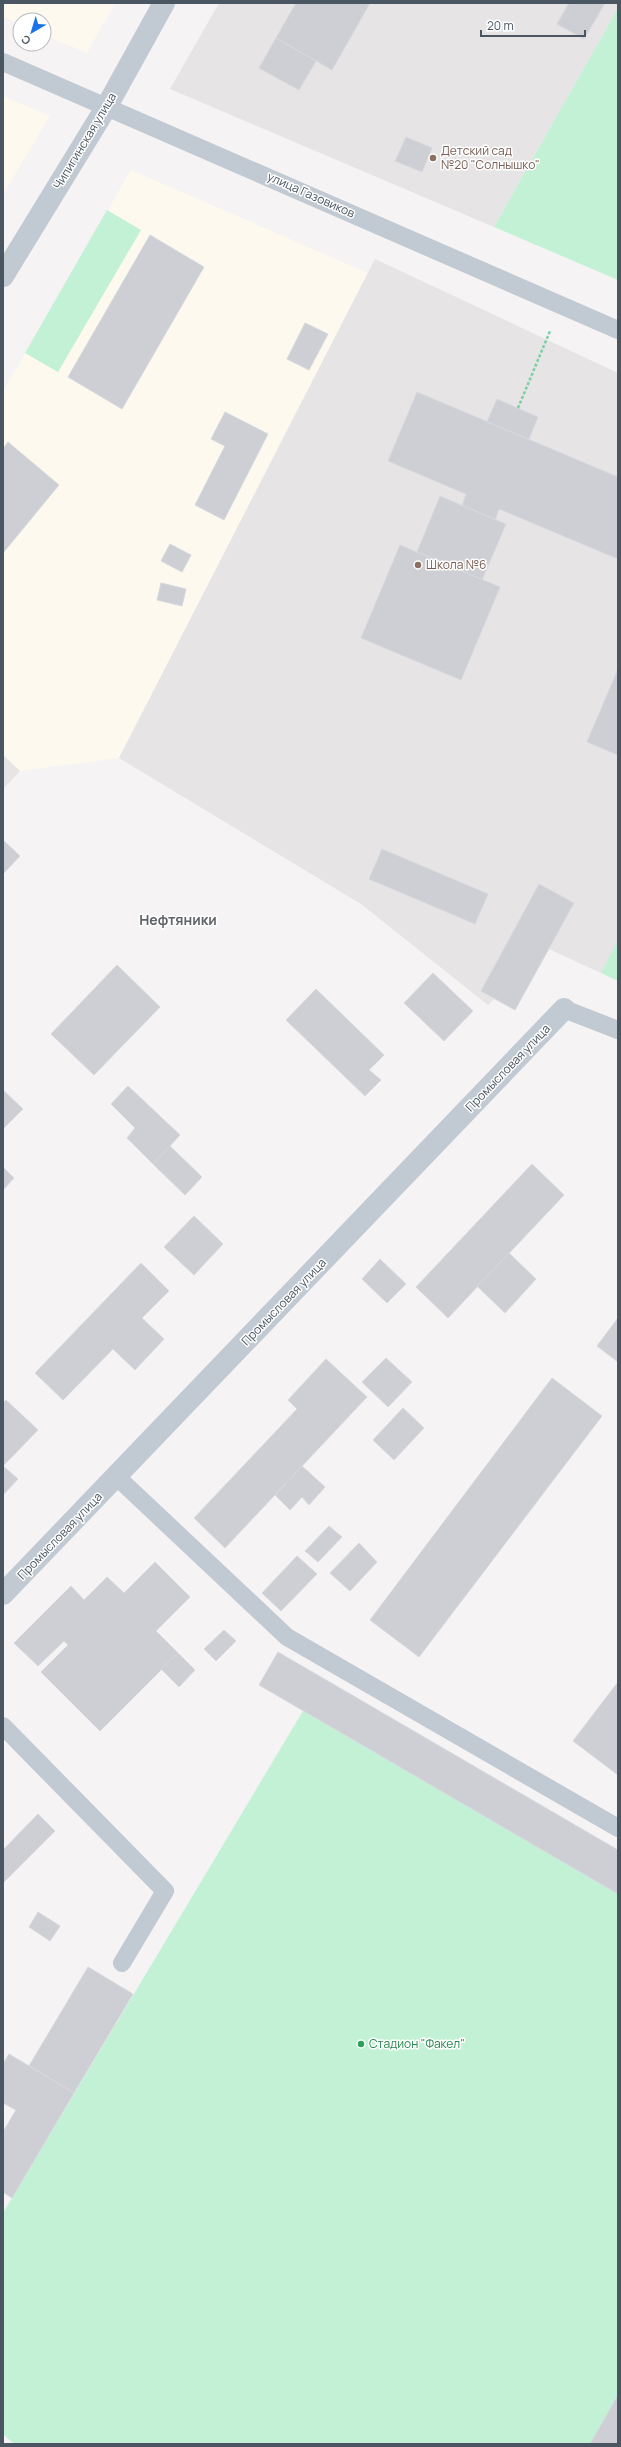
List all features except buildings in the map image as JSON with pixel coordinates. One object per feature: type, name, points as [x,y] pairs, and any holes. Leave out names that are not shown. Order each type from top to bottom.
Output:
[{"type":"street","name":"Чипигинская улица","points":[[3,276],[107,106],[164,3]]},
{"type":"street","name":"Промысловая улица","points":[[3,1594],[117,1477],[564,1009]]},
{"type":"lane","name":"улица Газовиков","points":[[3,62],[107,106],[618,330]]},
{"type":"lane","points":[[564,1009],[618,1030]]},
{"type":"lane","points":[[117,1477],[287,1638],[618,1828]]},
{"type":"lane","points":[[3,1726],[165,1891],[122,1963]]},
{"type":"path","points":[[518,408],[561,305]]},
{"type":"shaded area","points":[[3,3],[115,3],[87,53],[52,38],[52,12],[12,12],[12,21],[3,17]]},
{"type":"shaded area","name":"Детский сад №20 \"Солнышко\"","points":[[219,3],[618,3],[618,8],[494,227],[170,89]]},
{"type":"shaded area","points":[[3,96],[50,116],[3,195]]},
{"type":"shaded area","points":[[131,170],[368,273],[119,758],[20,771],[3,755],[3,391]]},
{"type":"shaded area","name":"Школа №6","points":[[375,259],[618,373],[618,940],[601,973],[549,949],[515,1010],[494,999],[488,1005],[361,904],[119,758]]},
{"type":"shaded area","points":[[3,755],[20,771],[3,789]]},
{"type":"green space","points":[[618,8],[618,280],[494,227]]},
{"type":"green space","points":[[107,210],[141,230],[58,372],[25,353]]},
{"type":"green space","points":[[618,940],[618,981],[601,973]]},
{"type":"green space","name":"Стадион \"Факел\"","points":[[303,1711],[618,1894],[618,2395],[590,2444],[14,2444],[3,2434],[3,2213]]},
{"type":"place","name":"Детский сад №20 \"Солнышко\"","points":[[433,158]]},
{"type":"place","name":"Школа №6","points":[[418,565]]},
{"type":"place","name":"Стадион \"Факел\"","points":[[361,2044]]},
{"type":"district","name":"Нефтяники","points":[[178,920]]}]
